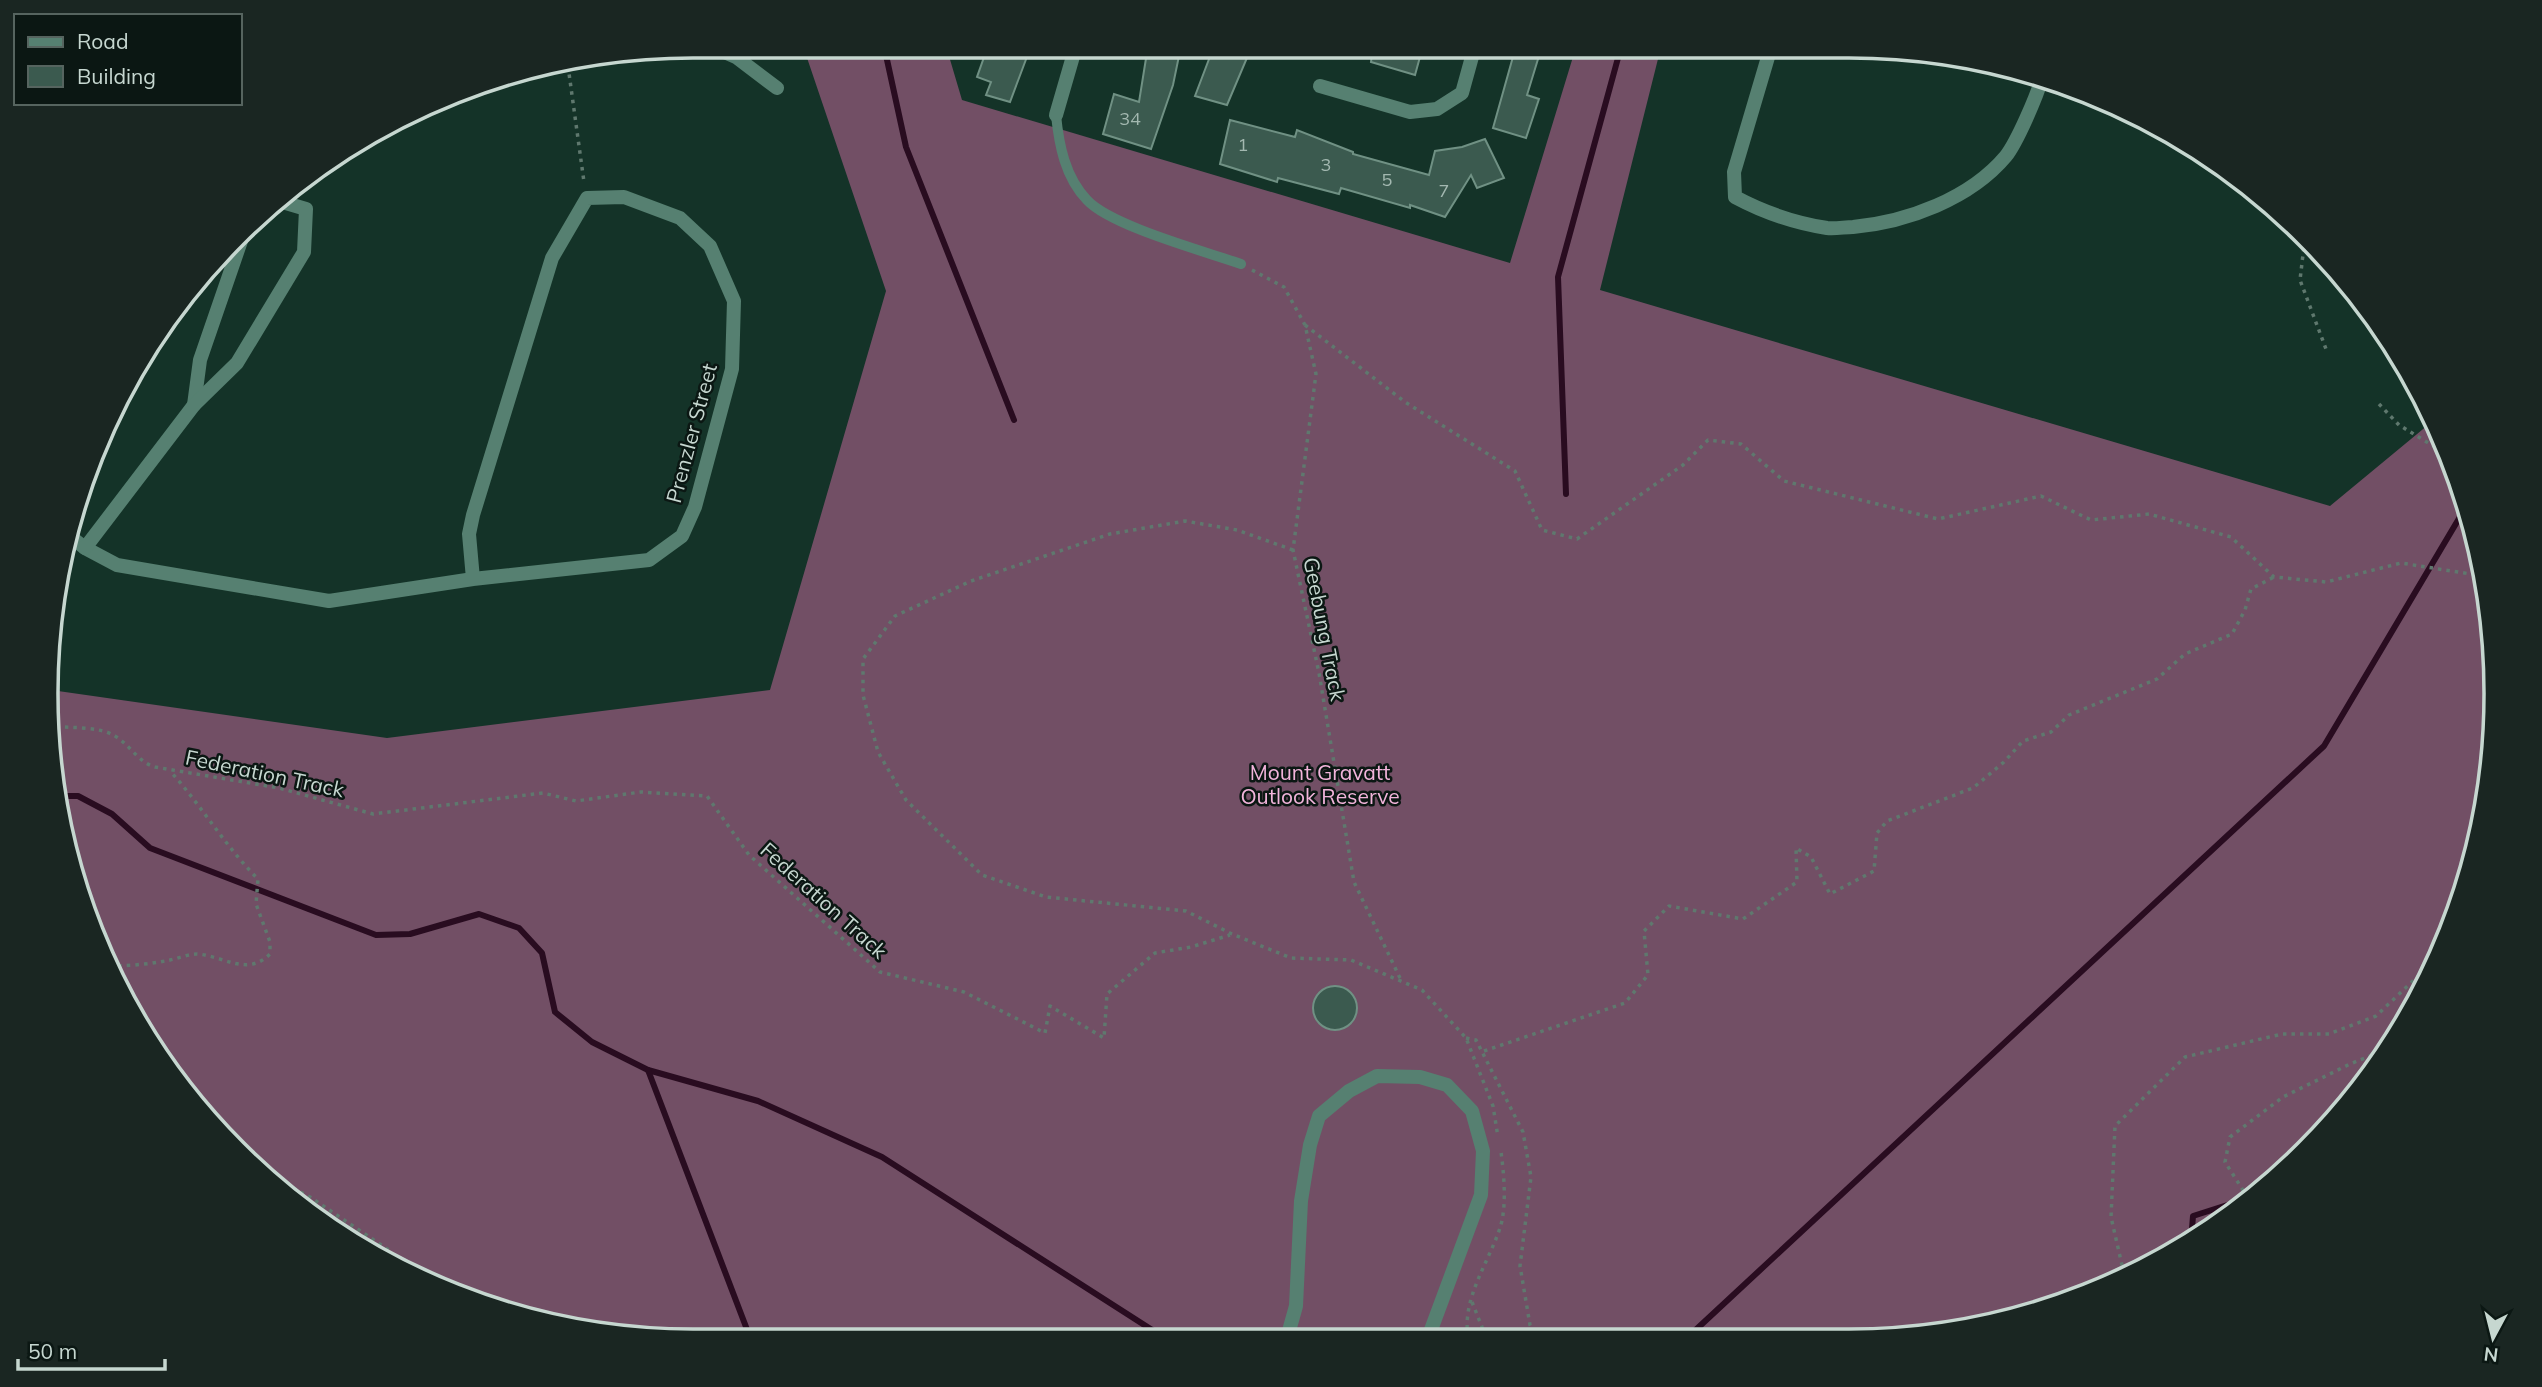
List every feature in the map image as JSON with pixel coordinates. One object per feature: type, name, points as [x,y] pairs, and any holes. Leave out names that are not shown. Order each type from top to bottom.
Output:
[{"type":"street","points":[[737,58],[777,88]]},
{"type":"street","points":[[1056,115],[1073,58]]},
{"type":"street","points":[[1320,86],[1410,112],[1437,109],[1462,93],[1472,58]]},
{"type":"street","points":[[1768,58],[1734,172],[1735,197],[1761,210],[1829,229],[1880,224],[1932,207],[1976,184],[2007,155],[2039,87]]},
{"type":"street","name":"Prenzler Street","points":[[76,541],[117,565],[329,601],[473,579],[649,560],[682,536],[695,507],[733,369],[734,301],[710,246],[680,218],[624,197],[587,198]]},
{"type":"street","points":[[473,579],[469,534],[481,489],[552,258],[587,198]]},
{"type":"street","points":[[85,548],[194,405],[237,363],[304,253],[306,209],[288,204]]},
{"type":"street","points":[[194,405],[200,360],[239,249]]},
{"type":"street","points":[[1290,1329],[1296,1306],[1301,1201],[1310,1145],[1319,1116],[1349,1091],[1377,1076],[1420,1077],[1447,1085],[1472,1111],[1483,1151],[1481,1195],[1431,1329]]},
{"type":"lane","points":[[1056,115],[1066,167],[1087,200],[1114,219],[1241,264]]},
{"type":"path","points":[[569,70],[587,198]]},
{"type":"path","points":[[2304,250],[2300,280],[2326,349]]},
{"type":"path","name":"Geebung Track","points":[[1231,934],[1291,958],[1351,960],[1401,980],[1354,882],[1319,673],[1293,550],[1306,432],[1316,374],[1305,325],[1284,288],[1241,264]]},
{"type":"path","points":[[1305,325],[1405,402],[1515,471],[1542,530],[1577,539],[1683,465],[1708,440],[1741,444],[1784,481],[1938,519],[2041,496],[2091,520],[2149,514],[2231,537],[2274,577]]},
{"type":"path","points":[[2379,404],[2399,425],[2435,447]]},
{"type":"path","points":[[1231,934],[1186,911],[1046,897],[982,875],[906,800],[878,752],[863,695],[863,659],[895,616],[971,581],[1110,534],[1185,521],[1237,530],[1293,550]]},
{"type":"path","points":[[1484,1051],[1625,1003],[1648,975],[1644,931],[1669,906],[1743,919],[1797,882],[1796,848],[1811,858],[1830,894],[1874,872],[1877,833],[1887,821],[1973,788],[2004,762],[2023,741],[2051,732],[2069,715],[2157,679],[2185,654],[2232,634],[2245,610],[2251,589],[2274,577],[2326,582],[2401,564],[2473,575]]},
{"type":"path","points":[[59,727],[113,734],[145,764],[168,769]]},
{"type":"path","name":"Federation Track","points":[[168,769],[279,789],[373,814],[543,793],[576,801],[641,792],[707,796],[749,855],[880,972],[964,992],[1045,1033],[1051,1006],[1104,1038],[1107,994],[1155,953],[1191,947],[1231,934]]},
{"type":"path","name":"Federation Track","points":[[119,965],[168,961],[195,954],[235,964],[253,965],[262,962],[270,954],[271,942],[256,899],[258,879],[236,857],[191,794],[168,769]]},
{"type":"path","points":[[2122,1267],[2111,1217],[2115,1126],[2185,1057],[2282,1034],[2329,1034],[2376,1016],[2419,975]]},
{"type":"path","points":[[1466,1038],[1476,1040],[1484,1051],[1522,1132],[1531,1177],[1520,1266],[1532,1329]]},
{"type":"path","points":[[2244,1191],[2225,1162],[2231,1137],[2283,1097],[2370,1057]]},
{"type":"path","points":[[296,1190],[390,1252]]},
{"type":"path","points":[[1467,1329],[1471,1300],[1482,1329]]},
{"type":"green space","name":"Mount Gravatt Outlook Reserve","points":[[807,58],[950,58],[962,100],[1510,263],[1573,58],[1658,58],[1600,290],[2330,506],[2426,427],[2451,489],[2472,569],[2483,652],[2484,694],[2483,735],[2472,818],[2451,898],[2436,937],[2399,1011],[2353,1081],[2298,1143],[2236,1198],[2166,1244],[2092,1281],[2013,1308],[1931,1324],[1849,1329],[652,1328],[611,1324],[529,1308],[489,1296],[412,1264],[340,1222],[274,1171],[216,1113],[165,1047],[123,975],[91,898],[79,858],[63,776],[58,691],[387,738],[770,690],[886,291]]},
{"type":"building","points":[[984,58],[1026,58],[1010,102],[986,95],[991,82],[977,77]]},
{"type":"building","points":[[1146,58],[1179,58],[1173,85],[1151,149],[1103,134],[1114,94],[1139,102]]},
{"type":"building","points":[[1209,58],[1247,58],[1227,105],[1195,96]]},
{"type":"building","points":[[1372,58],[1420,58],[1415,75],[1371,62]]},
{"type":"building","points":[[1513,58],[1538,58],[1527,95],[1539,99],[1526,138],[1493,128]]},
{"type":"building","points":[[1230,120],[1295,137],[1297,130],[1353,154],[1429,175],[1435,151],[1462,147],[1485,139],[1504,178],[1477,188],[1471,175],[1445,217],[1410,205],[1410,208],[1341,188],[1339,194],[1278,178],[1277,182],[1220,164]]},
{"type":"building","points":[[1335,986],[1344,987],[1351,992],[1356,999],[1356,1017],[1351,1024],[1344,1029],[1335,1030],[1326,1029],[1319,1024],[1314,1017],[1313,1008],[1314,999],[1319,992],[1326,987]]},
{"type":"waterway","points":[[887,58],[906,147],[1014,420]]},
{"type":"waterway","points":[[1566,494],[1558,277],[1618,58]]},
{"type":"waterway","points":[[1697,1329],[2324,746],[2460,518]]},
{"type":"waterway","points":[[66,796],[78,796],[112,814],[150,848],[376,935],[410,934],[479,914],[519,928],[542,953],[555,1012],[592,1042],[648,1070],[758,1101],[882,1157],[1151,1329]]},
{"type":"waterway","points":[[648,1070],[747,1329]]},
{"type":"waterway","points":[[2192,1228],[2193,1216],[2225,1206]]}]
